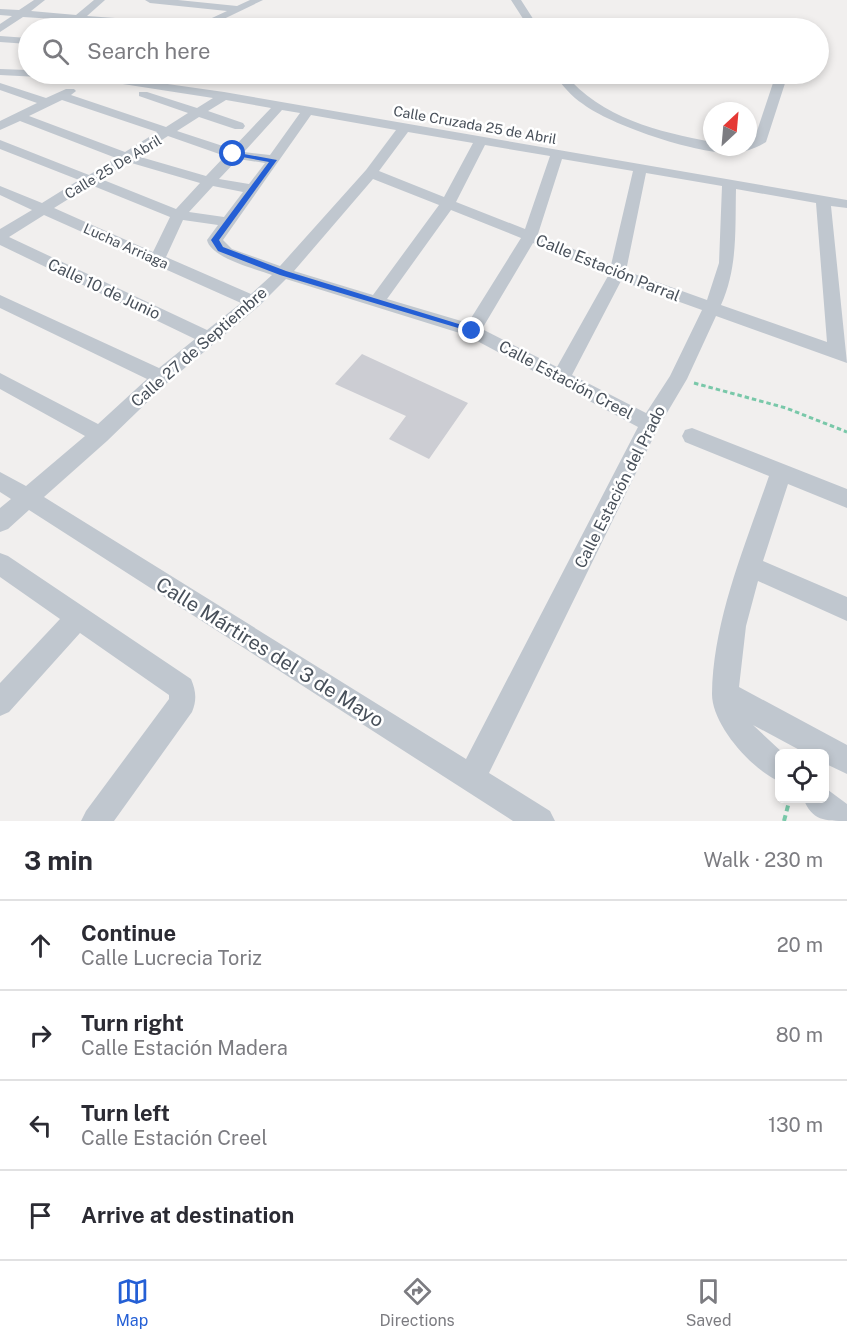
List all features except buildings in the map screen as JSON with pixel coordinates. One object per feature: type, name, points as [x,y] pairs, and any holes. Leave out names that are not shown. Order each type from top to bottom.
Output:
[{"type":"street","points":[[0,29],[40,0]]},
{"type":"street","points":[[0,12],[78,18],[100,0]]},
{"type":"street","points":[[150,0],[214,3],[239,9]]},
{"type":"street","points":[[220,18],[258,0]]},
{"type":"street","points":[[516,0],[528,18]]},
{"type":"street","points":[[196,18],[214,3]]},
{"type":"street","points":[[0,39],[18,40]]},
{"type":"street","points":[[6,73],[0,84],[46,102]]},
{"type":"street","points":[[22,93],[40,84]]},
{"type":"street","points":[[2,124],[83,84]]},
{"type":"street","points":[[122,84],[239,126]]},
{"type":"street","name":"Calle Cruzada 25 de Abril","points":[[149,84],[847,204]]},
{"type":"street","points":[[567,84],[573,92],[595,108],[648,130],[703,144]]},
{"type":"street","points":[[757,141],[761,139],[779,84]]},
{"type":"street","points":[[60,95],[233,154],[274,160]]},
{"type":"street","name":"Calle 25 De Abril","points":[[0,238],[224,96]]},
{"type":"street","points":[[157,260],[178,215],[279,106]]},
{"type":"street","points":[[0,144],[178,215],[227,222],[274,160],[307,111]]},
{"type":"street","points":[[18,116],[128,157],[208,183],[250,189]]},
{"type":"street","name":"Calle 27 de Septiembre","points":[[0,522],[100,435],[161,377],[253,302],[283,273],[370,173],[404,128]]},
{"type":"street","points":[[376,303],[448,203],[481,141]]},
{"type":"street","points":[[472,331],[530,236],[557,154]]},
{"type":"street","points":[[561,377],[617,274],[640,168]]},
{"type":"street","name":"Calle Estación Parral","points":[[370,173],[530,236],[617,274],[842,355]]},
{"type":"street","name":"Calle Estación del Prado","points":[[471,779],[650,424],[678,378],[712,309],[727,263],[729,184]]},
{"type":"street","name":"Lucha Arriaga","points":[[0,190],[253,302]]},
{"type":"street","points":[[823,200],[842,355]]},
{"type":"street","name":"Calle Estación Creel","points":[[227,222],[215,240],[216,245],[226,252],[376,303],[472,331],[650,424]]},
{"type":"street","name":"Calle 10 de Junio","points":[[0,238],[208,338]]},
{"type":"street","points":[[0,301],[161,377]]},
{"type":"street","points":[[0,380],[100,435]]},
{"type":"street","points":[[692,436],[847,499]]},
{"type":"street","points":[[772,762],[737,727],[725,695],[732,630],[781,472]]},
{"type":"street","name":"Calle Mártires del 3 de Mayo","points":[[0,481],[540,821]]},
{"type":"street","points":[[0,564],[182,688],[183,703],[96,821]]},
{"type":"street","points":[[752,567],[847,609]]},
{"type":"street","points":[[0,703],[78,617]]},
{"type":"street","points":[[725,695],[847,760]]},
{"type":"street","points":[[772,762],[773,721]]},
{"type":"street","points":[[823,803],[845,821]]},
{"type":"path","points":[[678,378],[786,408],[847,432]]},
{"type":"path","points":[[784,821],[789,803]]},
{"type":"route","points":[[233,154],[274,160],[250,189],[215,240],[220,249],[283,273],[472,331]]}]
